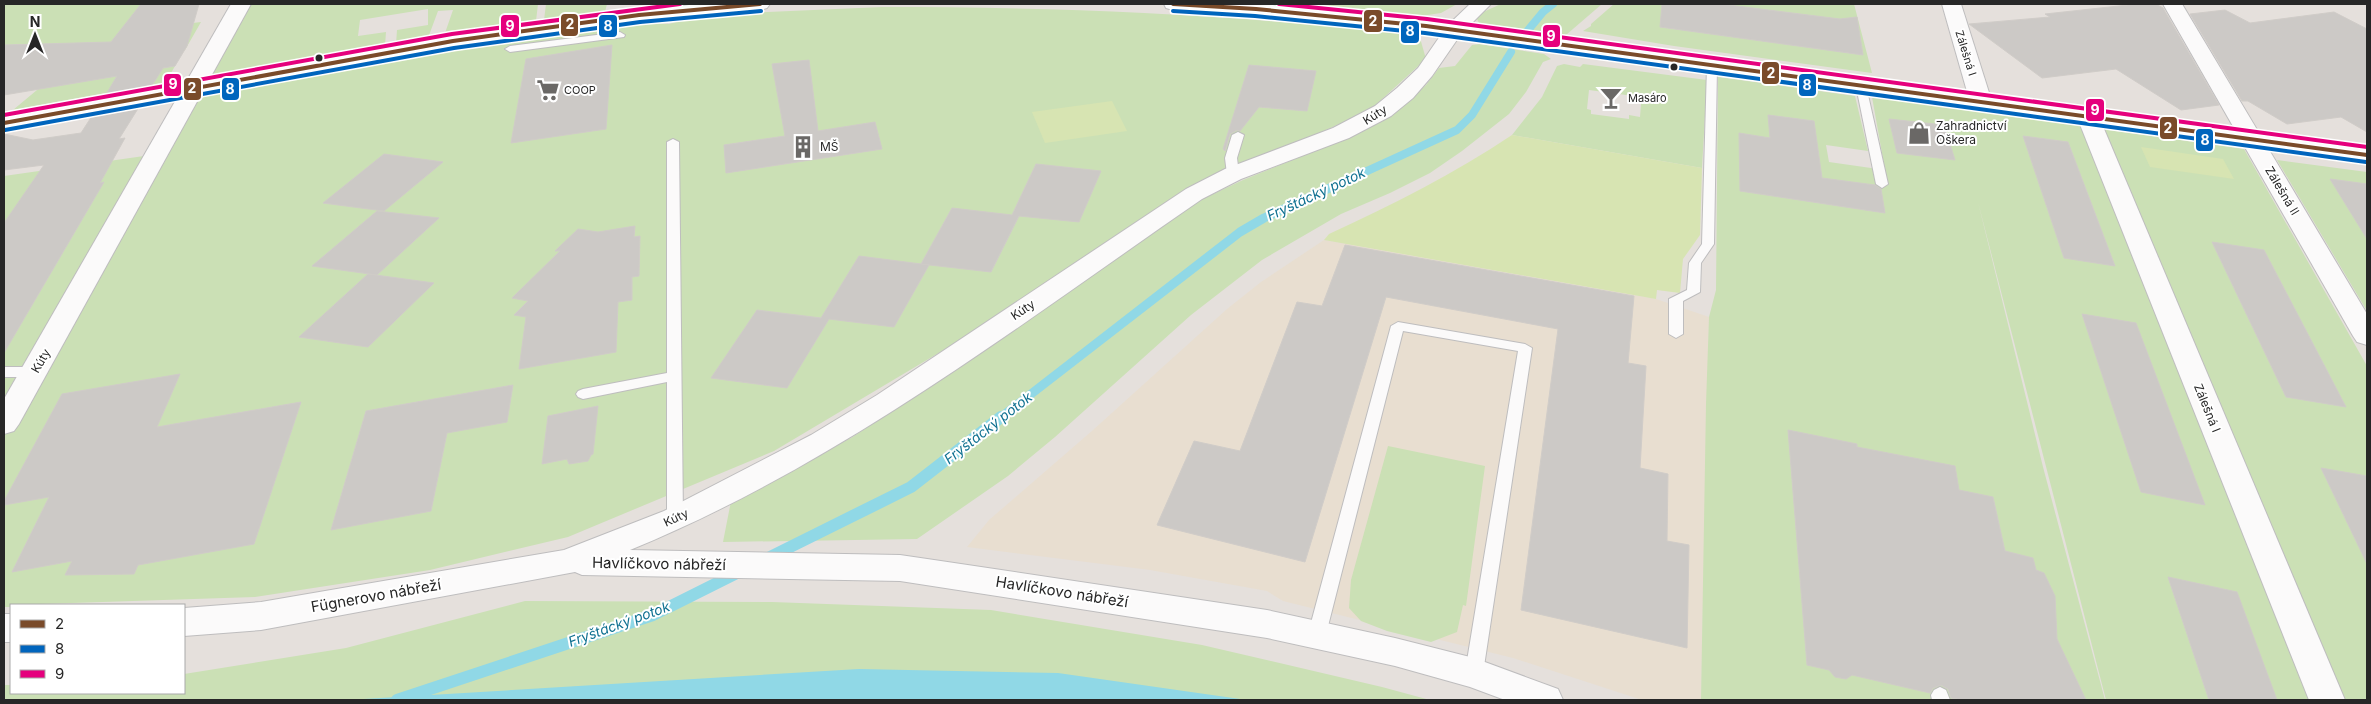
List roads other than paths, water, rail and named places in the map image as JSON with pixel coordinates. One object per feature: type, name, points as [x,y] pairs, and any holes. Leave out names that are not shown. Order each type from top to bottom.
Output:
[{"type":"street","name":"Kúty","points":[[4,424],[241,4]]},
{"type":"street","points":[[4,123],[452,41],[677,7],[760,4]]},
{"type":"street","points":[[1173,4],[1306,9],[1562,46],[2367,155]]},
{"type":"street","name":"Kúty","points":[[568,562],[675,519],[812,447],[887,402],[1194,194],[1233,174],[1341,133],[1383,111],[1426,72],[1454,30],[1482,4]]},
{"type":"street","name":"Zálešná I","points":[[1951,4],[1981,102]]},
{"type":"street","name":"Zálešná II","points":[[2172,4],[2365,330]]},
{"type":"street","name":"Zálešná I","points":[[2088,117],[2327,700]]},
{"type":"street","name":"Havlíčkovo nábřeží","points":[[568,562],[900,568],[1267,624],[1317,634],[1474,673],[1545,700]]},
{"type":"street","name":"Fügnerovo nábřeží","points":[[185,622],[261,616],[568,562]]},
{"type":"lane","points":[[510,49],[620,34]]},
{"type":"lane","points":[[1676,334],[1676,299],[1693,292],[1695,263],[1708,244],[1712,66]]},
{"type":"lane","points":[[1861,86],[1882,184]]},
{"type":"lane","points":[[1233,174],[1231,158],[1238,135]]},
{"type":"lane","points":[[673,142],[675,519]]},
{"type":"lane","points":[[1317,634],[1398,326],[1526,348],[1474,673]]},
{"type":"lane","points":[[4,372],[35,372]]},
{"type":"lane","points":[[583,394],[675,376]]},
{"type":"water","points":[[859,669],[1058,673],[1247,700],[347,700]]},
{"type":"waterway","name":"Fryštácký potok","points":[[1519,41],[1543,12],[1553,4]]},
{"type":"waterway","name":"Fryštácký potok","points":[[1332,187],[1457,130],[1472,115],[1511,52]]},
{"type":"waterway","name":"Fryštácký potok","points":[[1000,418],[1240,232],[1264,218],[1334,186]]},
{"type":"waterway","name":"Fryštácký potok","points":[[768,558],[911,487],[1001,417]]},
{"type":"waterway","name":"Fryštácký potok","points":[[397,700],[653,615],[739,572]]},
{"type":"place","name":"COOP","points":[[548,90]]},
{"type":"place","name":"Masáro","points":[[1611,98]]},
{"type":"place","name":"Zahradnictví Oškera","points":[[1919,133]]},
{"type":"place","name":"MŠ","points":[[803,147]]}]
